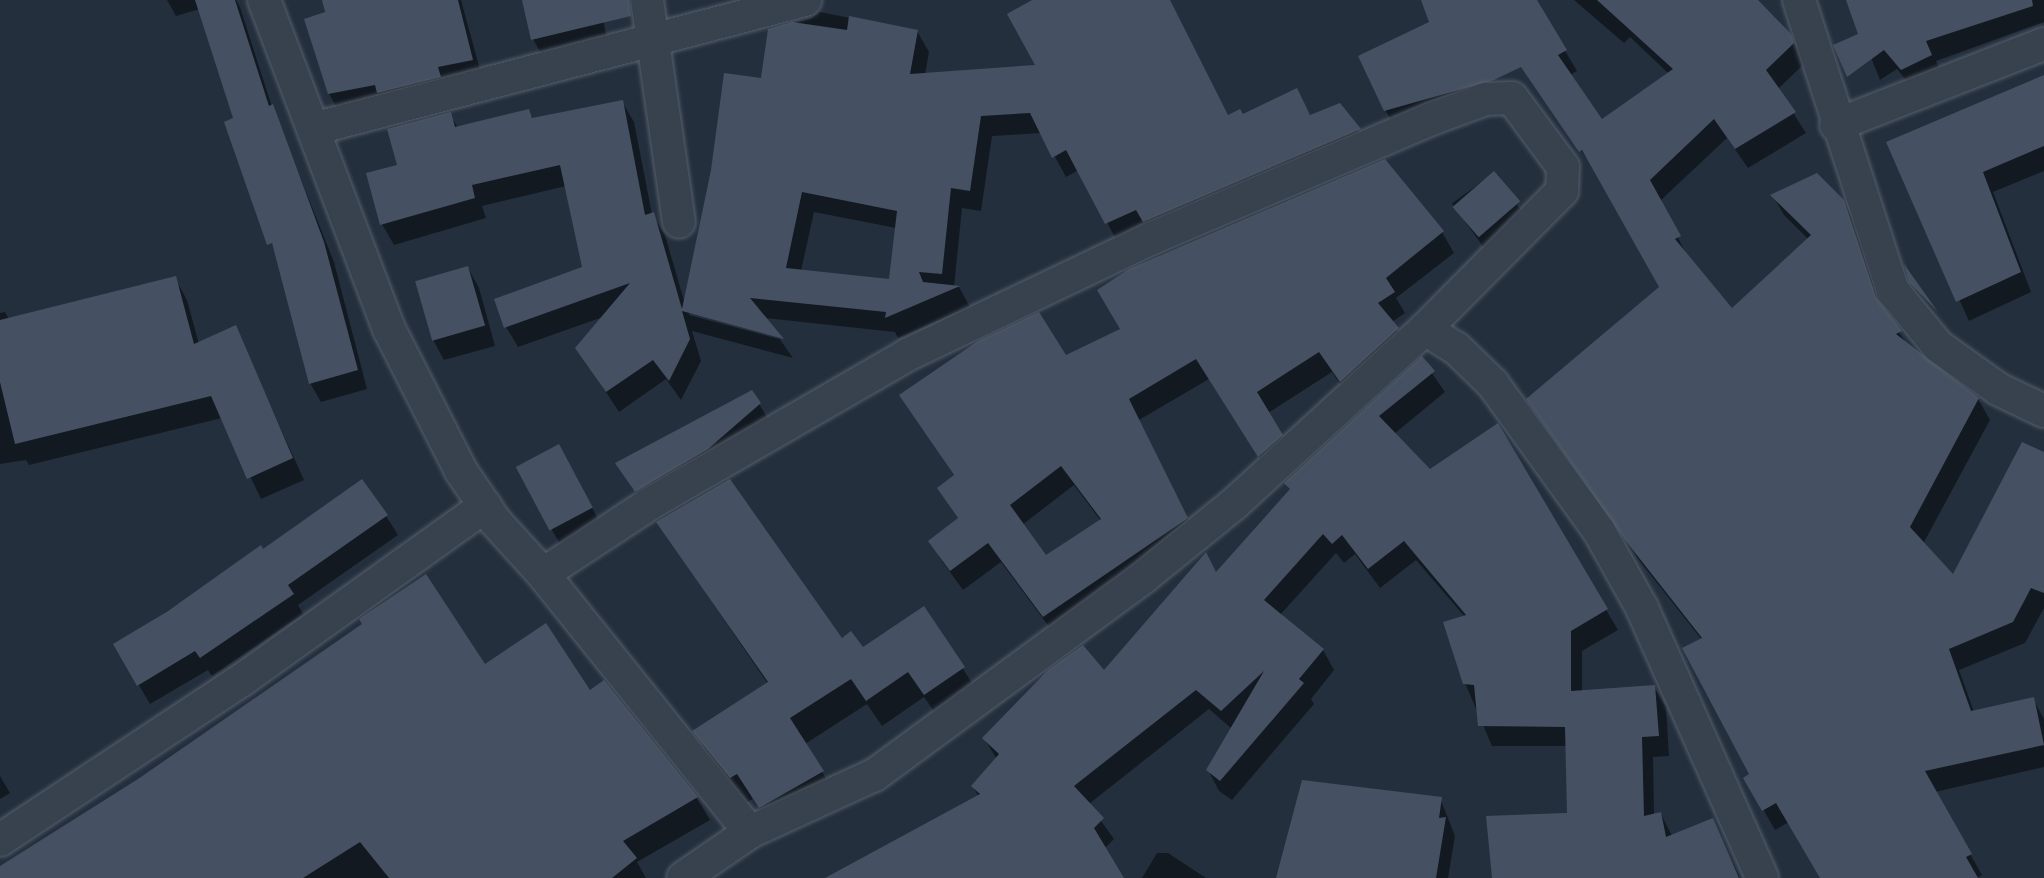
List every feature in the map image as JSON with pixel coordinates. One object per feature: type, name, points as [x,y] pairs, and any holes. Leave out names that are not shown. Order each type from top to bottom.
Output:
[{"type":"street","points":[[264,0],[389,329],[461,471],[485,506],[543,574],[750,832]]},
{"type":"street","points":[[647,0],[656,41],[679,222]]},
{"type":"street","points":[[313,129],[805,0]]},
{"type":"street","points":[[1799,0],[1836,125],[1893,291],[1938,346],[1998,388],[2044,411]]},
{"type":"street","points":[[1836,125],[2044,44]]},
{"type":"street","points":[[543,574],[651,503],[907,355],[1162,234],[1451,111],[1486,99],[1512,98],[1563,167],[1562,191],[1425,330],[1234,504],[1144,577],[874,775],[750,832],[683,878]]},
{"type":"street","points":[[1425,330],[1456,348],[1493,384],[1599,531],[1642,608],[1762,878]]},
{"type":"street","points":[[0,840],[242,680],[485,506]]},
{"type":"building","points":[[195,0],[235,0],[269,106],[273,104],[324,242],[358,370],[309,384],[272,243],[267,245],[224,122],[233,118]]},
{"type":"building","points":[[322,0],[458,0],[473,60],[438,67],[441,77],[377,93],[375,85],[328,94],[304,19],[325,12]]},
{"type":"building","points":[[522,0],[629,0],[631,16],[531,40]]},
{"type":"building","points":[[1032,0],[1170,0],[1228,115],[1240,109],[1243,114],[1297,88],[1310,115],[1340,103],[1361,129],[1143,222],[1136,210],[1105,224],[1066,150],[1052,158],[1030,113],[981,116],[970,191],[951,188],[942,274],[919,272],[923,282],[960,286],[885,318],[886,312],[750,298],[784,339],[682,311],[690,339],[669,381],[653,360],[606,392],[575,348],[630,283],[504,328],[494,299],[582,267],[560,165],[472,185],[475,198],[380,225],[366,173],[397,165],[387,129],[451,112],[455,127],[529,109],[532,118],[623,100],[645,215],[654,212],[682,309],[711,170],[724,73],[761,78],[768,29],[792,22],[847,30],[849,16],[918,30],[910,74],[1035,65],[1007,14]],"holes":[[[802,192],[897,211],[889,279],[786,268]]]},
{"type":"building","points":[[1421,0],[1537,0],[1567,50],[1558,55],[1602,119],[1673,69],[1597,0],[1758,0],[1791,34],[1794,43],[1766,70],[1796,112],[1735,149],[1714,119],[1650,180],[1681,236],[1675,239],[1732,308],[1811,235],[1770,195],[1817,173],[1844,200],[1876,297],[1902,331],[1896,334],[1979,398],[1910,527],[1953,574],[2022,442],[2044,452],[2044,593],[2031,588],[2013,622],[1949,649],[1971,711],[2034,697],[2044,745],[1925,771],[1972,854],[1966,857],[1978,878],[1820,878],[1776,803],[1762,811],[1743,778],[1749,774],[1682,648],[1702,638],[1625,540],[1526,399],[1659,287],[1582,150],[1579,152],[1521,67],[1494,80],[1384,111],[1358,56],[1429,22]]},
{"type":"building","points":[[1846,0],[2032,0],[2033,6],[1926,41],[1932,55],[1901,70],[1884,50],[1847,77],[1833,45],[1858,34]]},
{"type":"building","points":[[2044,75],[2044,146],[1983,172],[2021,272],[1956,302],[1886,142]]},
{"type":"building","points":[[1385,159],[1444,231],[1386,278],[1395,292],[1378,303],[1399,328],[1340,382],[1319,352],[1257,392],[1283,435],[1258,457],[1196,359],[1129,399],[1188,518],[1043,617],[988,543],[950,571],[928,541],[958,518],[937,488],[954,475],[899,395],[978,341],[1039,312],[1066,355],[1120,329],[1097,290],[1129,269]],"holes":[[[1061,466],[1101,519],[1046,555],[1010,505]]]},
{"type":"building","points":[[1494,171],[1520,201],[1479,237],[1452,207]]},
{"type":"building","points":[[1904,264],[1938,312],[1909,282]]},
{"type":"building","points":[[468,266],[485,326],[432,341],[415,281]]},
{"type":"building","points":[[176,276],[194,344],[236,325],[293,458],[247,479],[211,396],[15,444],[0,382],[0,320]]},
{"type":"building","points":[[1422,356],[1435,371],[1379,416],[1430,469],[1498,423],[1608,609],[1571,631],[1571,691],[1655,685],[1659,736],[1642,737],[1644,816],[1661,812],[1666,837],[1713,818],[1739,878],[1492,878],[1486,816],[1567,813],[1565,727],[1478,726],[1474,685],[1463,684],[1443,622],[1466,615],[1404,541],[1368,569],[1342,535],[1332,544],[1323,534],[1264,600],[1324,649],[1299,679],[1304,683],[1220,781],[1206,770],[1264,671],[1221,711],[1196,690],[1074,786],[1104,818],[1094,828],[1124,878],[825,878],[980,794],[971,786],[999,754],[982,738],[1048,670],[1083,645],[1104,670],[1206,552],[1216,572],[1290,489],[1284,483]]},
{"type":"building","points":[[752,390],[761,403],[708,449],[635,492],[615,463]]},
{"type":"building","points":[[559,444],[593,508],[550,531],[516,467]]},
{"type":"building","points":[[362,479],[388,515],[288,585],[294,594],[200,658],[195,651],[137,686],[113,644],[168,611],[261,545],[263,549]]},
{"type":"building","points":[[730,479],[842,638],[851,631],[863,647],[924,606],[965,667],[924,695],[908,672],[866,701],[851,679],[790,718],[824,771],[759,808],[737,774],[730,778],[692,731],[768,682],[656,522]]},
{"type":"building","points":[[426,574],[485,664],[546,623],[590,690],[604,680],[698,797],[623,841],[637,858],[612,878],[389,878],[360,842],[303,878],[0,878],[0,866],[138,779],[362,624],[359,619]]},
{"type":"building","points":[[1302,780],[1442,797],[1439,818],[1446,817],[1436,878],[1276,878]]}]
